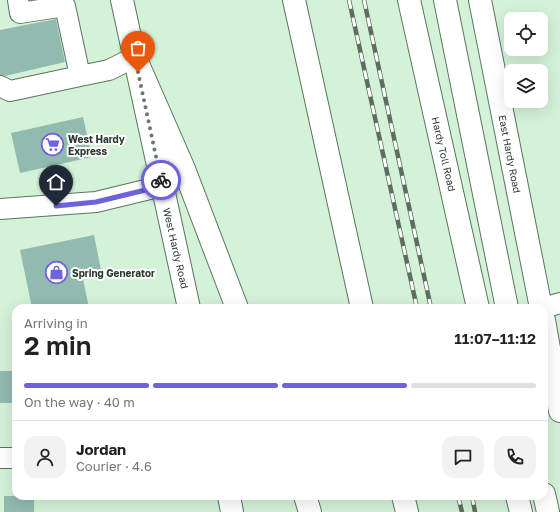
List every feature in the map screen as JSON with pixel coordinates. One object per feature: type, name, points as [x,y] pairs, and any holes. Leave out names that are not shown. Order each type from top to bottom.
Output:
[{"type":"main road","name":"West Hardy Road","points":[[122,0],[188,304]]},
{"type":"main road","points":[[294,0],[361,304]]},
{"type":"main road","name":"Hardy Toll Road","points":[[409,0],[477,304]]},
{"type":"main road","points":[[445,0],[506,304]]},
{"type":"main road","name":"East Hardy Road","points":[[480,0],[541,304]]},
{"type":"main road","points":[[135,57],[184,169],[235,304]]},
{"type":"main road","points":[[548,343],[560,411]]},
{"type":"main road","points":[[230,500],[232,512]]},
{"type":"main road","points":[[306,500],[310,512]]},
{"type":"main road","points":[[404,500],[407,512]]},
{"type":"main road","points":[[518,500],[521,512]]},
{"type":"main road","points":[[545,500],[548,512]]},
{"type":"street","points":[[0,4],[18,0],[20,13],[65,6],[80,76]]},
{"type":"street","points":[[0,86],[10,91],[109,70],[135,57]]},
{"type":"street","points":[[0,209],[96,202],[162,186]]},
{"type":"street","points":[[548,306],[560,303]]},
{"type":"street","points":[[0,458],[12,458]]},
{"type":"building","points":[[56,19],[65,62],[5,76],[0,75],[0,30]]},
{"type":"building","name":"West Hardy Express","points":[[83,117],[92,157],[20,173],[11,133]]},
{"type":"building","name":"Spring Generator","points":[[94,235],[101,270],[82,274],[88,304],[31,304],[20,250]]},
{"type":"building","points":[[0,371],[12,371],[12,403],[0,403]]},
{"type":"building","points":[[4,496],[12,496],[12,500],[34,500],[34,512],[4,512]]},
{"type":"railway","points":[[349,0],[416,304]]},
{"type":"railway","points":[[364,0],[430,304]]},
{"type":"railway","points":[[459,500],[462,512]]},
{"type":"railway","points":[[473,500],[475,512]]},
{"type":"way so far","points":[[138,72],[161,180]]},
{"type":"place","name":"West Hardy Express","points":[[52,145]]},
{"type":"place","name":"Spring Generator","points":[[56,273]]},
{"type":"route","points":[[56,206],[96,202],[162,186],[161,180]]}]
